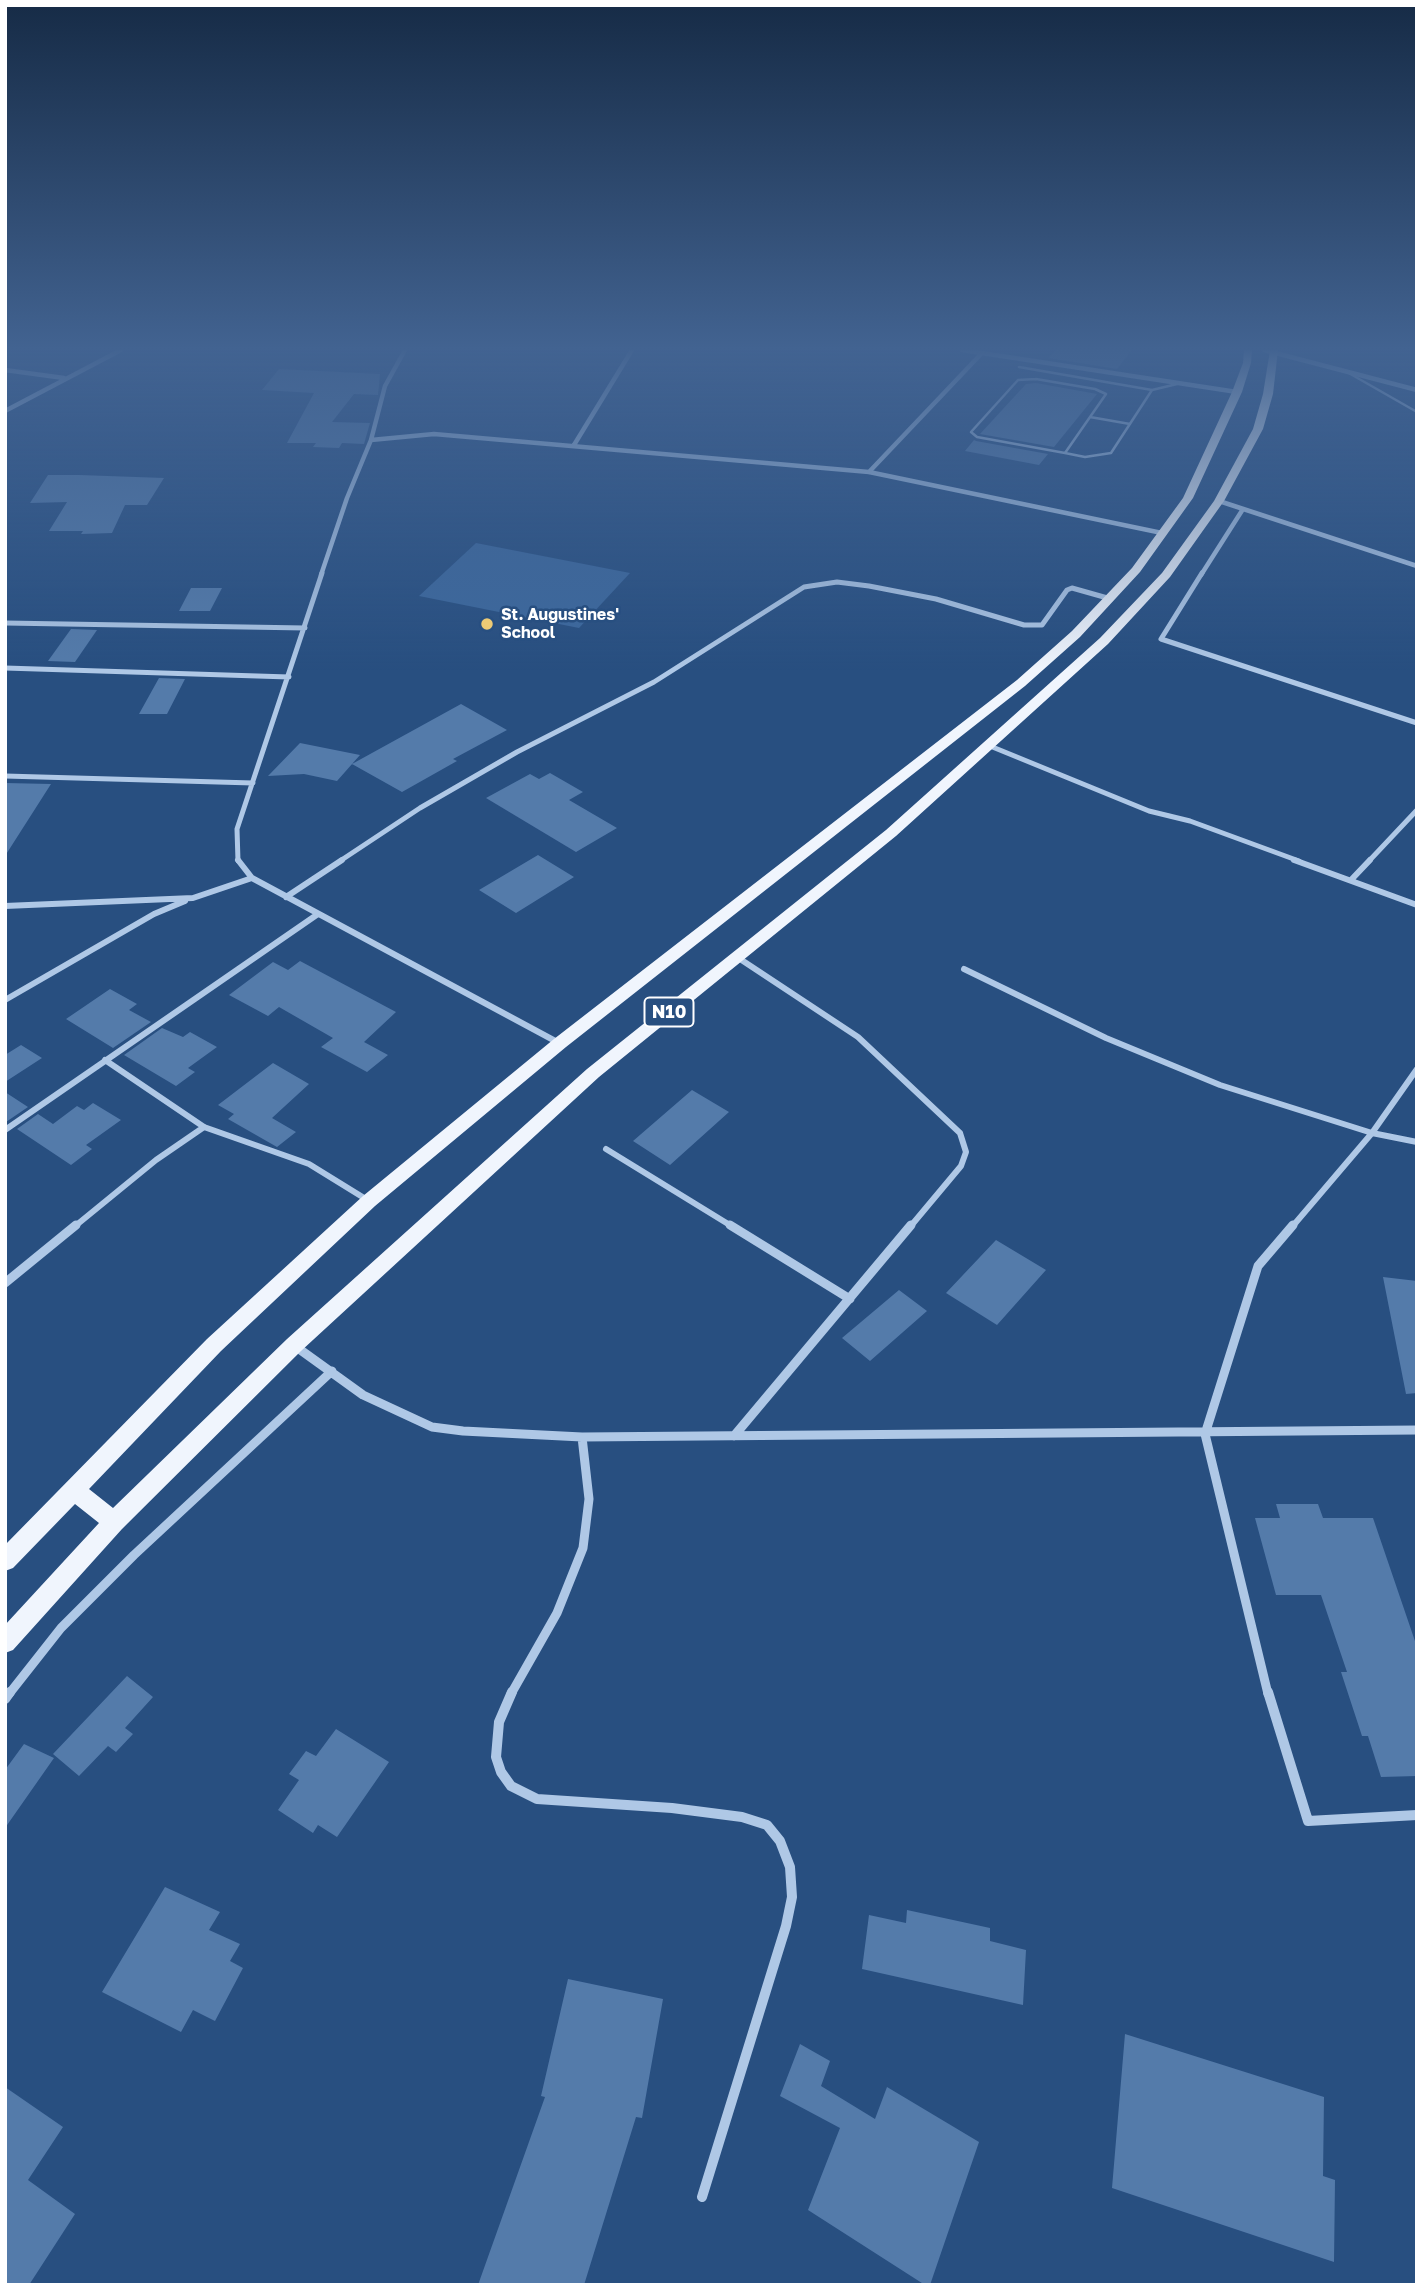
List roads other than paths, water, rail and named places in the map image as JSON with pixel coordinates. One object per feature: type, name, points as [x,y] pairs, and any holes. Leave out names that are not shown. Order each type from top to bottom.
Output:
[{"type":"main road","name":"N10","points":[[5,1561],[214,1345],[369,1202],[560,1044],[1021,683],[1111,599],[1188,498],[1207,457]]},
{"type":"main road","name":"N10","points":[[5,1642],[114,1522],[294,1345],[593,1073],[891,834],[1104,640],[1147,596],[1219,501],[1243,457]]},
{"type":"main road","points":[[74,1490],[114,1522]]},
{"type":"street","points":[[364,457],[347,498],[237,829],[238,862],[252,878],[560,1044]]},
{"type":"street","points":[[704,457],[869,472],[1163,533]]},
{"type":"street","points":[[869,472],[883,457]]},
{"type":"street","points":[[1219,501],[1417,566]]},
{"type":"street","points":[[1243,509],[1161,639],[1417,723]]},
{"type":"street","points":[[286,897],[420,807],[517,752],[654,682],[804,587],[837,582],[869,586],[936,599],[1003,621],[1024,625],[1042,625],[1067,590],[1072,588],[1111,599]]},
{"type":"street","points":[[5,623],[305,628]]},
{"type":"street","points":[[5,668],[289,677]]},
{"type":"street","points":[[989,746],[1149,811],[1190,821],[1417,905]]},
{"type":"street","points":[[5,776],[253,783]]},
{"type":"street","points":[[1351,880],[1417,810]]},
{"type":"street","points":[[5,1000],[155,914],[252,878]]},
{"type":"street","points":[[5,906],[193,898]]},
{"type":"street","points":[[5,1130],[318,914]]},
{"type":"street","points":[[734,1436],[961,1166],[966,1152],[960,1133],[858,1037],[737,957]]},
{"type":"street","points":[[964,969],[1106,1038],[1220,1085],[1372,1133],[1417,1142]]},
{"type":"street","points":[[105,1060],[204,1127],[310,1164],[369,1202]]},
{"type":"street","points":[[1417,1069],[1372,1133],[1258,1266],[1205,1434],[1258,1661],[1308,1821],[1417,1815]]},
{"type":"street","points":[[5,1283],[156,1160],[204,1127]]},
{"type":"street","points":[[606,1149],[850,1299]]},
{"type":"street","points":[[294,1345],[363,1395],[432,1427],[582,1437],[1205,1434],[1417,1430]]},
{"type":"street","points":[[5,1699],[61,1628],[134,1555],[332,1371]]},
{"type":"street","points":[[582,1437],[589,1499],[583,1548],[557,1613],[519,1677],[499,1722],[496,1757],[501,1772],[511,1786],[537,1799],[672,1808],[742,1817],[767,1825],[780,1841],[790,1867],[792,1897],[786,1926],[702,2197]]},
{"type":"place","name":"St. Augustines' School","points":[[487,624]]}]
